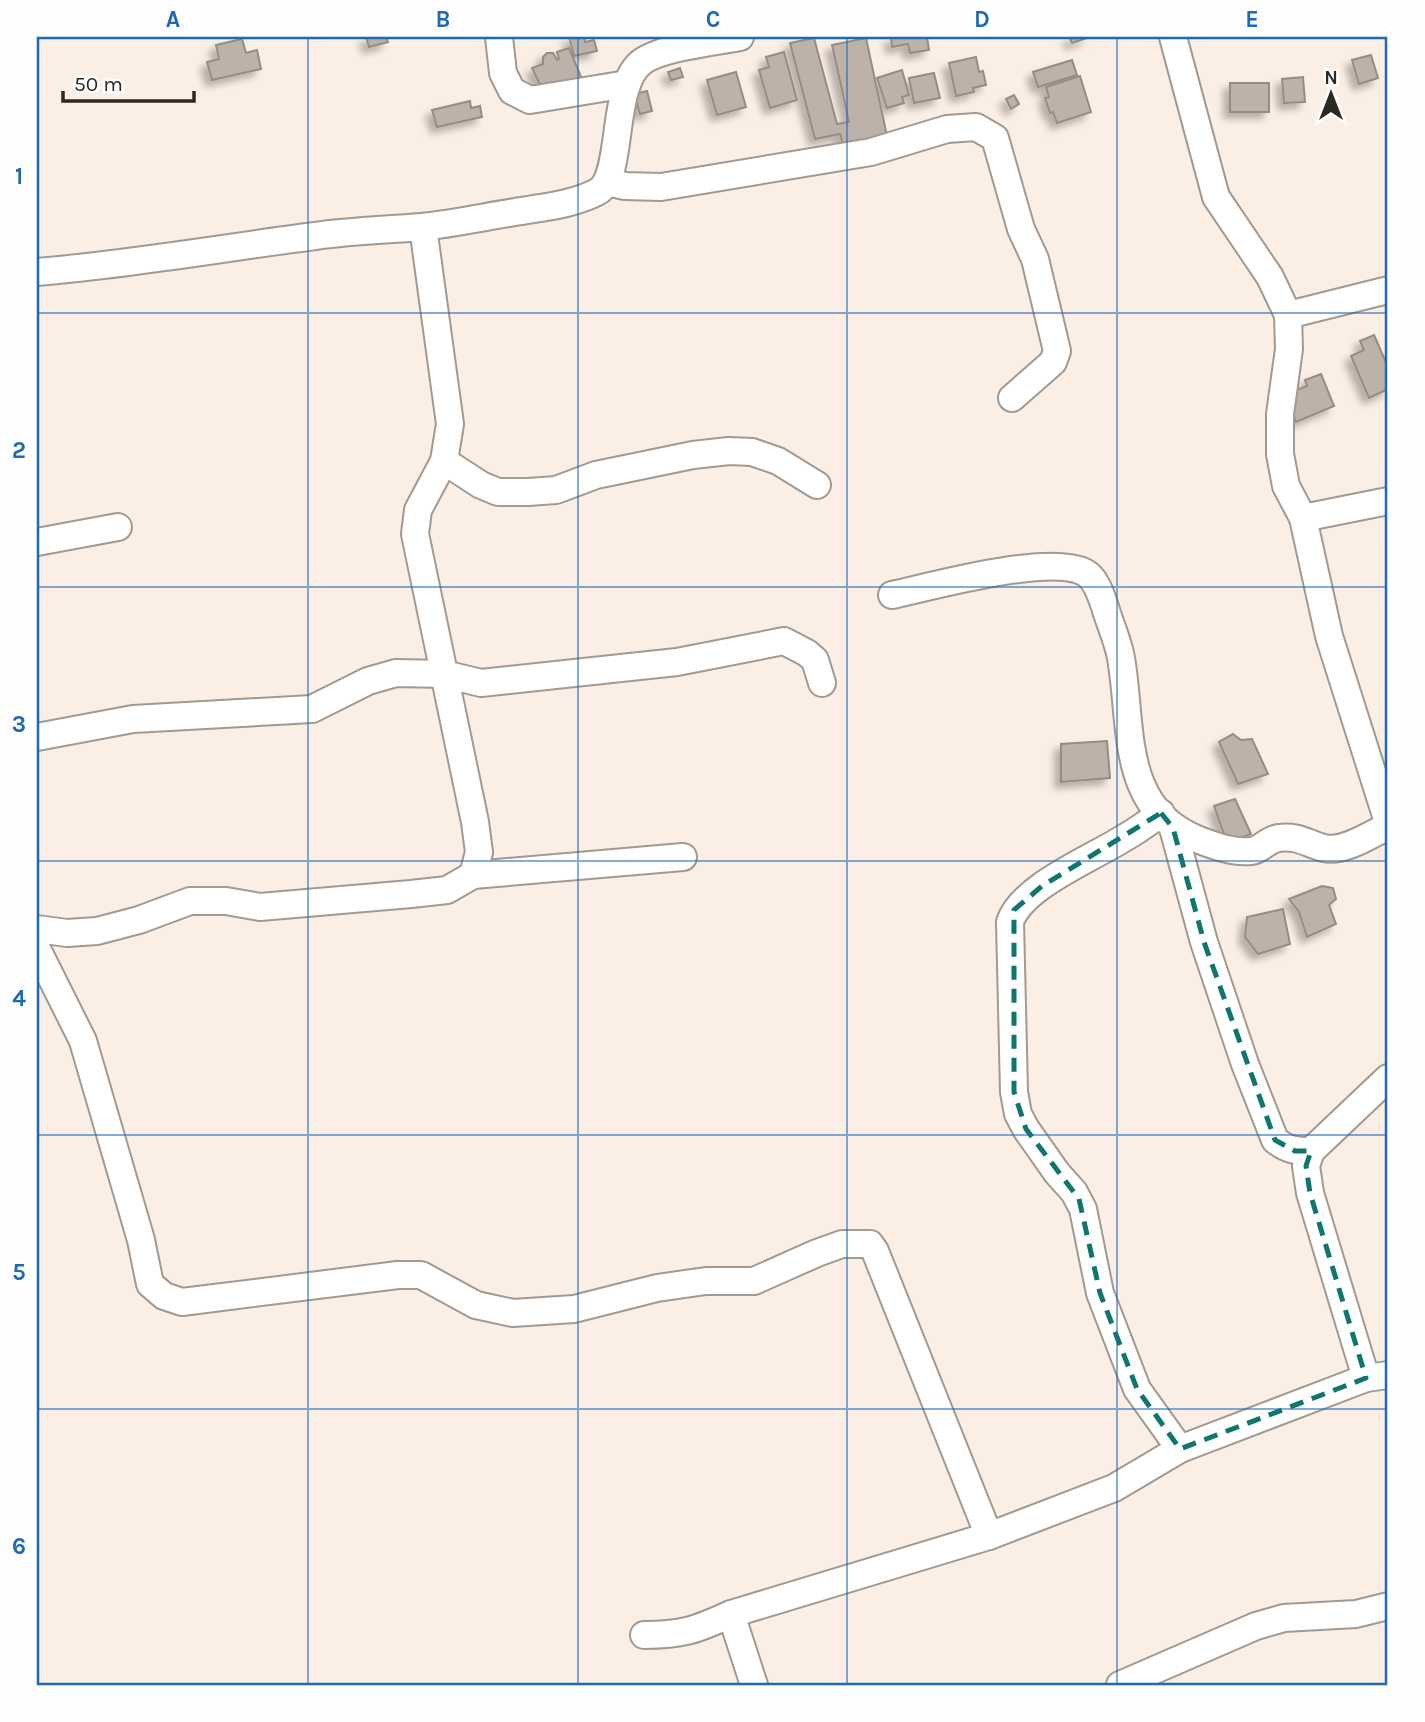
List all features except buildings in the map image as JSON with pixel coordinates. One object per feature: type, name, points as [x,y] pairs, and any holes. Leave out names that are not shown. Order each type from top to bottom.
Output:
[{"type":"street","points":[[499,37],[503,73],[512,92],[530,100],[628,84]]},
{"type":"street","points":[[37,272],[114,265],[317,235],[424,227],[569,203],[600,191],[607,182],[612,170],[616,136],[628,84],[641,62],[671,50],[740,37]]},
{"type":"street","points":[[892,595],[1006,570],[1066,566],[1087,572],[1099,589],[1120,656],[1133,761],[1143,793],[1167,821],[1214,845],[1254,852],[1273,838],[1284,837],[1301,838],[1326,849],[1337,848],[1358,842],[1388,824],[1329,636],[1303,518],[1286,486],[1280,454],[1280,414],[1289,349],[1288,315],[1270,276],[1216,197],[1173,37]]},
{"type":"street","points":[[607,182],[625,186],[661,187],[871,152],[947,129],[976,127],[995,138],[1021,229],[1035,260],[1057,351],[1053,362],[1013,398]]},
{"type":"street","points":[[424,227],[450,424],[444,461],[418,510],[415,534],[478,842],[479,852],[473,875]]},
{"type":"street","points":[[1288,315],[1388,290]]},
{"type":"street","points":[[444,461],[481,485],[498,492],[528,492],[556,490],[596,475],[693,455],[729,451],[752,452],[792,468],[817,485]]},
{"type":"street","points":[[1303,518],[1388,501]]},
{"type":"street","points":[[37,542],[118,527]]},
{"type":"street","points":[[37,737],[133,719],[312,709],[368,681],[396,673],[444,674],[481,683],[677,662],[784,641],[815,660],[822,683]]},
{"type":"street","points":[[1167,821],[1245,1065],[1275,1140],[1283,1147],[1295,1151],[1311,1151]]},
{"type":"street","points":[[1167,821],[1126,837],[1042,886],[1014,911],[1010,922],[1014,1092],[1018,1114],[1057,1173],[1079,1199],[1100,1293],[1137,1389],[1180,1450]]},
{"type":"street","points":[[37,929],[67,933],[97,931],[139,920],[190,901],[226,901],[260,907],[411,894],[447,890],[473,875],[683,857]]},
{"type":"street","points":[[37,949],[83,1041],[141,1240],[150,1284],[164,1296],[182,1302],[398,1275],[421,1275],[476,1305],[513,1313],[574,1309],[657,1288],[706,1282],[754,1281],[842,1244],[870,1244],[989,1536]]},
{"type":"street","points":[[644,1635],[670,1635],[695,1630],[731,1614],[989,1536],[1114,1488],[1180,1450],[1377,1377],[1310,1193],[1306,1166],[1311,1151],[1388,1078]]},
{"type":"street","points":[[1121,1685],[1256,1626],[1284,1618],[1356,1614],[1388,1606]]},
{"type":"street","points":[[731,1614],[754,1685]]},
{"type":"highlighted area","points":[[1161,813],[1173,828],[1204,942],[1275,1140],[1295,1151],[1311,1151],[1306,1166],[1310,1193],[1366,1378],[1180,1449],[1137,1389],[1100,1293],[1079,1199],[1026,1129],[1014,1092],[1014,910],[1042,886]]}]
